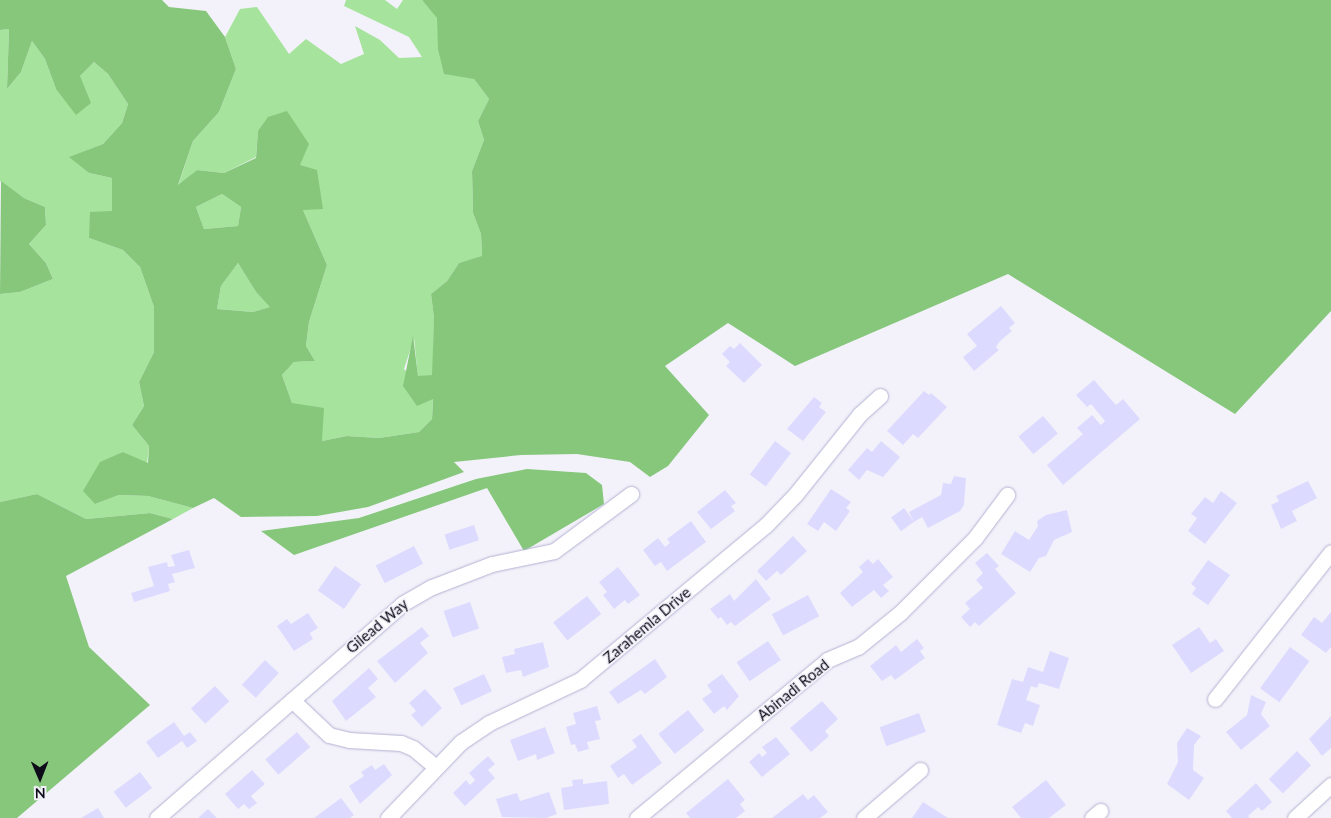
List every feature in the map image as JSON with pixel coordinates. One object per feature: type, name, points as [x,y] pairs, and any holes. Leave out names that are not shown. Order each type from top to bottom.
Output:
[{"type":"street","name":"Zarahemla Drive","points":[[388,818],[436,767],[475,732],[569,687],[615,652],[776,516],[860,414],[880,396]]},
{"type":"street","name":"Gilead Way","points":[[157,818],[412,597],[492,564],[554,551],[631,494]]},
{"type":"street","name":"Abinadi Road","points":[[637,818],[827,660],[858,647],[901,612],[975,538],[1007,495]]},
{"type":"street","points":[[1215,699],[1331,552]]},
{"type":"street","points":[[292,700],[329,735],[349,740],[401,743],[418,752],[436,767]]},
{"type":"street","points":[[864,818],[920,770]]},
{"type":"street","points":[[1295,818],[1331,785]]},
{"type":"green space","points":[[0,0],[162,0],[169,7],[206,11],[225,37],[236,69],[219,112],[193,141],[178,185],[197,170],[224,173],[256,158],[258,131],[268,117],[287,111],[309,144],[300,165],[317,170],[323,209],[303,210],[327,265],[309,322],[306,346],[315,361],[294,362],[282,375],[292,403],[324,408],[322,441],[347,436],[379,438],[419,432],[432,419],[433,399],[417,406],[403,386],[413,336],[418,376],[432,375],[434,318],[431,294],[447,281],[459,263],[482,256],[481,234],[473,213],[472,171],[484,140],[478,121],[489,99],[474,79],[444,74],[438,49],[437,18],[422,0],[1331,0],[1331,311],[1235,414],[1008,274],[795,366],[728,323],[665,366],[709,415],[668,466],[650,477],[630,462],[577,454],[521,455],[454,462],[464,472],[368,507],[317,516],[241,517],[214,498],[193,508],[148,496],[119,495],[95,504],[83,491],[100,462],[123,452],[148,463],[149,446],[132,425],[144,406],[139,382],[154,352],[154,307],[140,267],[123,250],[89,238],[90,212],[112,211],[112,178],[89,173],[69,157],[103,144],[122,123],[128,104],[108,74],[94,62],[80,76],[91,103],[76,115],[56,89],[45,59],[32,41],[21,72],[7,89],[9,29],[0,30]],"holes":[[[222,194],[241,207],[238,226],[204,229],[196,207]],[[238,263],[256,292],[270,307],[253,312],[217,309],[221,286]]]},
{"type":"green space","points":[[346,0],[385,0],[397,9],[403,0],[422,0],[438,18],[438,49],[474,79],[489,99],[478,121],[484,140],[472,171],[473,213],[481,234],[482,257],[459,263],[447,281],[431,294],[434,318],[433,375],[418,377],[414,338],[404,369],[433,398],[432,419],[419,432],[379,438],[347,436],[322,441],[292,403],[282,375],[294,362],[315,361],[306,346],[309,322],[327,265],[303,210],[300,165],[258,131],[256,157],[224,173],[197,170],[178,186],[193,141],[219,112],[236,69],[225,37],[240,9],[257,7],[289,54],[306,39],[341,64],[364,54],[355,26],[380,40],[399,58],[422,57],[409,37],[344,6]]},
{"type":"green space","points":[[9,29],[7,89],[21,72],[32,41],[45,59],[56,89],[80,76],[94,62],[108,74],[128,104],[122,123],[103,144],[70,157],[89,173],[112,178],[112,211],[89,238],[123,250],[140,267],[154,307],[154,352],[139,382],[144,406],[132,425],[149,446],[147,464],[123,452],[95,504],[119,495],[148,496],[193,508],[173,519],[150,513],[86,519],[37,494],[0,502],[0,294],[20,292],[53,279],[46,263],[29,244],[46,225],[45,207],[24,198],[0,181],[0,30]]},
{"type":"green space","points":[[1,181],[24,198],[45,207],[46,225],[29,244],[46,263],[53,279],[20,292],[0,294]]},
{"type":"green space","points":[[222,194],[241,207],[238,226],[204,229],[196,207]]},
{"type":"green space","points":[[238,263],[256,292],[271,307],[253,312],[217,309],[221,286]]},
{"type":"green space","points":[[527,469],[586,473],[602,485],[604,504],[524,551],[487,488],[294,555],[261,531],[359,518],[476,479]]},
{"type":"green space","points":[[37,494],[86,519],[150,513],[173,519],[66,576],[89,647],[150,705],[17,818],[0,818],[0,502]]},
{"type":"building","points":[[1001,306],[1015,323],[1009,328],[1012,331],[1000,341],[996,347],[999,350],[974,371],[963,357],[977,346],[967,334]]},
{"type":"building","points":[[740,343],[762,365],[744,383],[726,366],[730,362],[722,354],[730,346],[734,349]]},
{"type":"building","points":[[1094,380],[1116,405],[1123,399],[1140,419],[1063,485],[1047,465],[1083,434],[1077,428],[1092,415],[1101,425],[1105,421],[1091,404],[1087,407],[1076,395]]},
{"type":"building","points":[[924,391],[929,395],[931,393],[947,407],[918,438],[913,434],[903,445],[887,431]]},
{"type":"building","points":[[814,397],[822,403],[819,407],[826,412],[803,441],[787,429]]},
{"type":"building","points":[[1043,416],[1058,434],[1033,454],[1018,437]]},
{"type":"building","points":[[775,441],[791,453],[766,487],[750,475]]},
{"type":"building","points":[[881,441],[900,457],[883,477],[867,470],[859,480],[848,470],[867,448],[872,452]]},
{"type":"building","points":[[954,476],[966,478],[964,505],[960,511],[928,528],[922,517],[914,522],[909,512],[941,495],[943,483],[951,484]]},
{"type":"building","points":[[1308,481],[1317,498],[1292,511],[1297,521],[1281,529],[1271,505],[1279,501],[1276,496]]},
{"type":"building","points":[[831,489],[851,502],[846,508],[850,511],[836,531],[824,522],[818,531],[807,524]]},
{"type":"building","points":[[725,490],[736,503],[731,506],[735,511],[711,529],[697,512]]},
{"type":"building","points":[[1221,491],[1237,503],[1205,544],[1188,531],[1197,518],[1191,514],[1205,497],[1213,503]]},
{"type":"building","points":[[904,508],[914,522],[901,531],[891,517]]},
{"type":"building","points":[[1067,510],[1072,532],[1054,540],[1046,556],[1039,558],[1030,572],[1001,554],[1015,531],[1029,540],[1038,526],[1037,521],[1046,515]]},
{"type":"building","points":[[691,521],[706,542],[667,571],[661,562],[655,566],[643,550],[658,538],[665,547],[670,543],[667,539]]},
{"type":"building","points":[[474,525],[479,540],[449,550],[445,535]]},
{"type":"building","points":[[793,536],[807,551],[781,575],[777,571],[766,581],[757,571]]},
{"type":"building","points":[[414,546],[423,564],[385,583],[376,566]]},
{"type":"building","points":[[189,550],[195,568],[172,574],[175,582],[168,584],[170,591],[134,602],[131,593],[154,586],[148,567],[167,562],[168,567],[175,566],[171,555]]},
{"type":"building","points":[[987,553],[999,566],[995,569],[1016,593],[979,626],[975,622],[970,627],[961,617],[970,609],[965,603],[983,588],[976,580],[983,573],[975,563]]},
{"type":"building","points":[[868,559],[873,564],[878,559],[893,577],[883,585],[889,591],[881,598],[874,590],[852,607],[840,593],[863,572],[859,567]]},
{"type":"building","points":[[1208,560],[1230,575],[1208,605],[1192,594],[1196,588],[1191,584]]},
{"type":"building","points":[[335,566],[361,584],[344,609],[318,591]]},
{"type":"building","points":[[618,567],[640,595],[628,604],[625,600],[614,609],[603,595],[607,592],[599,582]]},
{"type":"building","points":[[756,579],[771,599],[735,626],[731,622],[727,625],[721,617],[718,619],[710,609],[730,594],[734,601]]},
{"type":"building","points":[[808,595],[819,616],[783,635],[772,614]]},
{"type":"building","points":[[587,596],[601,614],[567,641],[553,622]]},
{"type":"building","points":[[470,602],[479,628],[453,638],[444,611]]},
{"type":"building","points":[[1331,612],[1331,647],[1326,653],[1301,635],[1314,617],[1322,623]]},
{"type":"building","points":[[308,613],[318,628],[310,633],[313,639],[294,651],[277,626],[287,619],[291,624]]},
{"type":"building","points":[[422,627],[429,636],[420,643],[428,653],[395,683],[377,661]]},
{"type":"building","points":[[1199,627],[1210,643],[1216,639],[1224,651],[1191,673],[1172,645]]},
{"type":"building","points":[[917,639],[924,648],[920,651],[925,658],[895,680],[891,675],[882,681],[870,666],[896,645],[901,652]]},
{"type":"building","points":[[768,641],[781,660],[749,681],[736,662]]},
{"type":"building","points":[[543,642],[549,667],[523,677],[521,670],[506,673],[502,657],[515,654],[514,649]]},
{"type":"building","points":[[1290,647],[1309,661],[1279,702],[1260,688]]},
{"type":"building","points":[[1050,651],[1069,658],[1059,689],[1039,683],[1037,688],[1031,686],[1026,700],[1040,705],[1033,726],[1025,723],[1021,733],[997,725],[1012,679],[1023,682],[1028,667],[1043,672]]},
{"type":"building","points":[[655,659],[667,677],[645,694],[641,690],[618,704],[609,692]]},
{"type":"building","points":[[265,660],[279,673],[256,698],[242,685]]},
{"type":"building","points":[[369,668],[378,679],[368,688],[376,697],[346,721],[332,701]]},
{"type":"building","points":[[484,674],[492,691],[461,706],[453,688]]},
{"type":"building","points":[[722,674],[739,696],[727,710],[724,706],[714,714],[702,699],[712,692],[707,685]]},
{"type":"building","points":[[215,686],[229,701],[205,724],[191,709]]},
{"type":"building","points":[[425,689],[442,708],[422,727],[411,715],[416,711],[409,703]]},
{"type":"building","points":[[1251,695],[1266,702],[1261,714],[1270,726],[1241,750],[1226,732],[1247,715]]},
{"type":"building","points":[[822,701],[838,719],[825,731],[829,736],[811,752],[790,728]]},
{"type":"building","points":[[597,706],[601,720],[595,721],[600,739],[587,742],[589,749],[578,752],[575,744],[571,745],[566,727],[576,724],[573,713]]},
{"type":"building","points":[[688,710],[704,730],[675,754],[658,734]]},
{"type":"building","points":[[919,713],[926,732],[886,746],[880,727]]},
{"type":"building","points":[[1331,716],[1331,748],[1322,756],[1309,739]]},
{"type":"building","points":[[174,722],[184,736],[190,732],[197,741],[187,748],[182,741],[158,758],[146,742]]},
{"type":"building","points":[[545,727],[555,753],[537,760],[536,754],[518,761],[510,740]]},
{"type":"building","points":[[1187,728],[1201,736],[1194,745],[1193,770],[1204,778],[1189,800],[1167,784],[1178,762],[1177,743]]},
{"type":"building","points":[[297,732],[310,747],[278,775],[265,760]]},
{"type":"building","points":[[641,734],[662,763],[632,785],[624,774],[618,778],[610,766],[637,747],[632,740]]},
{"type":"building","points":[[776,737],[790,754],[762,777],[749,762],[759,753],[762,757],[767,753],[762,747]]},
{"type":"building","points":[[1297,751],[1311,765],[1283,793],[1269,779]]},
{"type":"building","points":[[488,756],[495,764],[488,770],[495,778],[465,806],[453,793],[466,780],[470,785],[475,780],[469,773]]},
{"type":"building","points":[[384,764],[392,775],[360,804],[349,786],[364,776],[361,772],[372,765],[375,770]]},
{"type":"building","points":[[252,770],[265,784],[251,796],[257,803],[249,809],[244,804],[238,809],[225,794]]},
{"type":"building","points":[[140,772],[152,788],[126,808],[114,792]]},
{"type":"building","points":[[583,779],[583,784],[607,781],[609,804],[564,810],[561,788],[573,786],[572,780]]},
{"type":"building","points":[[728,779],[745,800],[740,804],[745,811],[736,818],[690,818],[686,813]]},
{"type":"building","points":[[1046,780],[1066,805],[1049,818],[1021,818],[1012,807]]},
{"type":"building","points":[[1256,783],[1272,802],[1262,811],[1258,807],[1248,816],[1250,818],[1232,818],[1226,811]]},
{"type":"building","points":[[549,792],[557,814],[546,818],[502,817],[496,799],[517,793],[520,801]]},
{"type":"building","points":[[803,794],[808,800],[814,795],[828,812],[820,818],[772,818]]},
{"type":"building","points":[[341,798],[354,815],[350,818],[314,818]]},
{"type":"building","points":[[923,802],[948,818],[912,818]]},
{"type":"building","points":[[98,808],[104,818],[81,818]]},
{"type":"building","points":[[208,809],[217,818],[198,818]]}]
